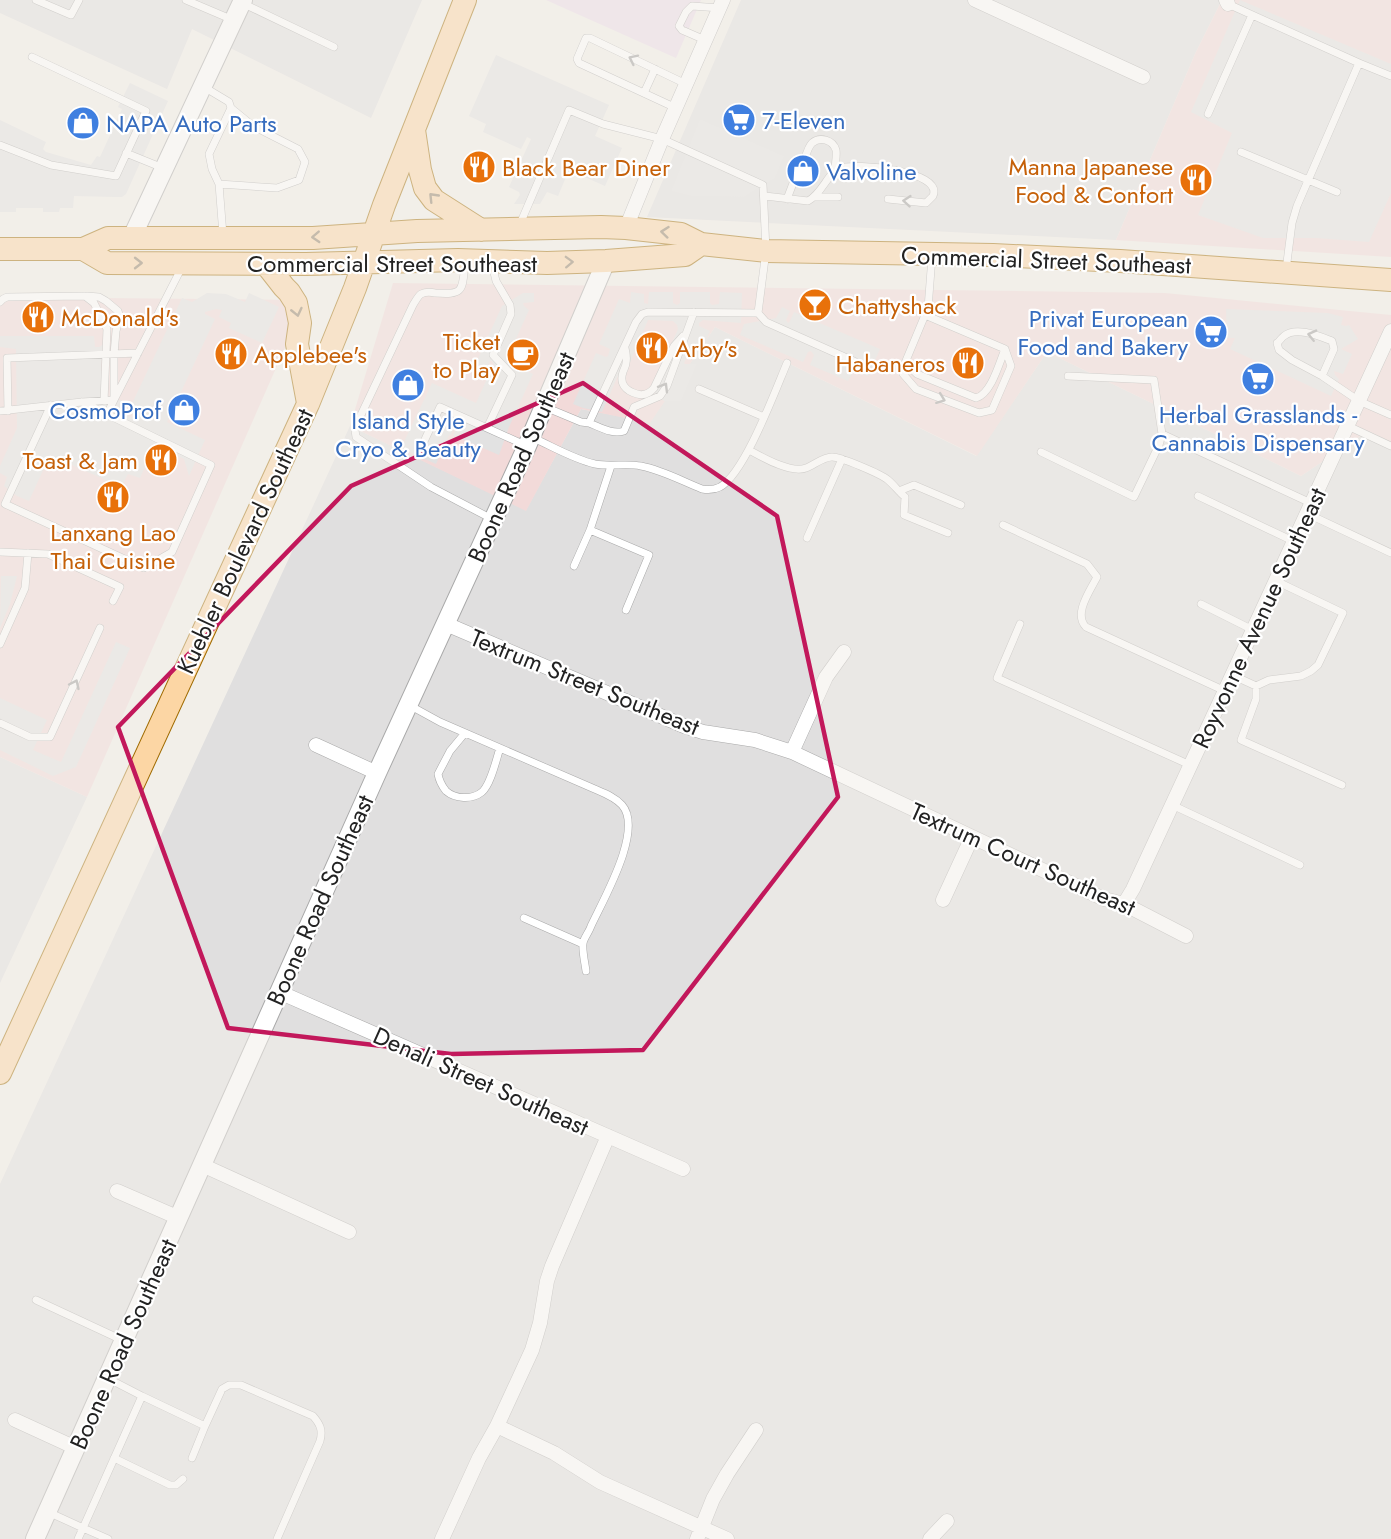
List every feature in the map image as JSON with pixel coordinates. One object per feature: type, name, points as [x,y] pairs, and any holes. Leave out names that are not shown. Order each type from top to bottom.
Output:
[{"type":"main road","name":"Kuebler Boulevard Southeast","points":[[0,1073],[308,404],[465,0]]},
{"type":"main road","points":[[414,129],[425,188],[434,200],[481,231]]},
{"type":"main road","name":"Commercial Street Southeast","points":[[0,249],[83,249],[108,238],[132,237],[313,238],[417,231],[566,227],[626,228],[681,234],[701,244],[766,250],[1119,261],[1391,280]]},
{"type":"main road","name":"Commercial Street Southeast","points":[[83,249],[107,263],[266,264],[491,261],[547,263],[685,255],[701,244]]},
{"type":"main road","points":[[266,264],[296,303],[300,323],[297,344],[308,404]]},
{"type":"street","points":[[975,0],[1143,77]]},
{"type":"street","points":[[132,237],[242,2]]},
{"type":"street","points":[[626,228],[721,4]]},
{"type":"street","name":"Boone Road Southeast","points":[[35,1539],[377,773],[545,407],[606,261]]},
{"type":"street","name":"Royvonne Avenue Southeast","points":[[1124,904],[1295,542],[1391,331]]},
{"type":"street","name":"Textrum Street Southeast","points":[[446,624],[684,726],[704,732],[755,740],[792,752],[860,784]]},
{"type":"street","points":[[792,752],[826,677],[844,652]]},
{"type":"street","points":[[316,746],[377,773]]},
{"type":"street","name":"Textrum Court Southeast","points":[[860,784],[1104,899],[1124,904],[1186,936]]},
{"type":"street","points":[[943,900],[972,837]]},
{"type":"street","name":"Denali Street Southeast","points":[[279,992],[683,1169]]},
{"type":"street","points":[[442,1539],[479,1458],[498,1426],[532,1350],[548,1281],[608,1136]]},
{"type":"street","points":[[202,1165],[349,1232]]},
{"type":"street","points":[[117,1191],[179,1218]]},
{"type":"street","points":[[15,1420],[76,1448]]},
{"type":"street","points":[[498,1426],[554,1453],[600,1482],[699,1533],[727,1539]]},
{"type":"street","points":[[699,1533],[713,1499],[756,1430]]},
{"type":"street","points":[[930,1539],[947,1521]]},
{"type":"lane","points":[[36,0],[70,15],[79,0]]},
{"type":"lane","points":[[186,0],[233,20]]},
{"type":"lane","points":[[242,2],[334,47]]},
{"type":"lane","points":[[1227,2],[1251,15],[1391,76]]},
{"type":"lane","points":[[705,40],[682,30],[680,26],[686,12],[691,3],[721,4]]},
{"type":"lane","points":[[1208,114],[1251,15]]},
{"type":"lane","points":[[676,108],[579,63],[577,59],[586,38],[590,38],[686,84]]},
{"type":"lane","points":[[0,145],[51,165],[116,176],[146,111],[32,57]]},
{"type":"lane","points":[[1286,272],[1292,223],[1297,206],[1359,63]]},
{"type":"lane","points":[[644,93],[655,69]]},
{"type":"lane","points":[[203,86],[229,102],[231,108],[253,126],[298,149],[305,162],[299,180],[277,188],[219,184]]},
{"type":"lane","points":[[223,237],[219,184],[212,169],[209,154],[231,108]]},
{"type":"lane","points":[[518,229],[569,110],[603,124],[662,139],[763,185],[766,250],[758,313]]},
{"type":"lane","points":[[765,196],[808,201],[815,197],[835,170],[836,149],[827,140],[819,139],[813,142],[804,160]]},
{"type":"lane","points":[[1241,152],[1337,192]]},
{"type":"lane","points":[[126,153],[164,169]]},
{"type":"lane","points":[[835,170],[843,167],[866,166],[902,171],[929,181],[933,188],[933,196],[926,202],[888,199]]},
{"type":"lane","points":[[787,199],[795,178]]},
{"type":"lane","points":[[815,197],[838,197]]},
{"type":"lane","points":[[925,315],[1005,349],[1011,366],[992,410],[979,414],[916,389],[903,374],[905,363],[925,315],[928,308],[932,254]]},
{"type":"lane","points":[[465,261],[463,285],[460,290],[450,294],[424,293],[412,305],[355,430],[356,437],[431,487],[494,520]]},
{"type":"lane","points":[[487,428],[512,375],[493,355],[511,314],[510,304],[496,281],[491,261]]},
{"type":"lane","points":[[107,414],[184,263]]},
{"type":"lane","points":[[85,296],[94,303],[107,329],[104,401]]},
{"type":"lane","points":[[0,302],[7,297],[99,297],[118,311],[120,317],[114,354],[114,400]]},
{"type":"lane","points":[[589,423],[636,322],[642,314],[648,312],[758,313],[766,322],[867,367]]},
{"type":"lane","points":[[545,407],[613,432],[624,431],[634,407],[660,396],[667,386],[694,312]]},
{"type":"lane","points":[[1322,376],[1334,349],[1332,341],[1311,333],[1291,332],[1283,336],[1277,343],[1279,350],[1292,360],[1322,376],[1359,401],[1391,415]]},
{"type":"lane","points":[[625,345],[627,362],[621,379],[622,384],[632,392],[643,395],[650,393],[654,388],[674,346],[686,333]]},
{"type":"lane","points":[[905,363],[917,374],[976,398],[987,392],[1005,349]]},
{"type":"lane","points":[[114,400],[4,411],[3,357],[138,353]]},
{"type":"lane","points":[[421,448],[440,407],[487,428],[595,464],[638,465],[702,489],[711,490],[720,487],[728,480],[749,450],[787,363]]},
{"type":"lane","points":[[1041,452],[1134,497],[1159,446],[1162,434],[1154,380],[1068,376]]},
{"type":"lane","points":[[699,389],[764,417]]},
{"type":"lane","points":[[51,405],[5,504],[144,568],[172,552],[211,465],[82,402]]},
{"type":"lane","points":[[1348,426],[1391,446]]},
{"type":"lane","points":[[1162,434],[1391,553]]},
{"type":"lane","points":[[749,450],[794,470],[802,470],[832,457],[842,459],[889,481],[904,498],[904,515],[948,534]]},
{"type":"lane","points":[[807,538],[842,459]]},
{"type":"lane","points":[[574,566],[590,530],[611,466]]},
{"type":"lane","points":[[899,491],[914,485],[961,505]]},
{"type":"lane","points":[[0,496],[9,495]]},
{"type":"lane","points":[[1198,496],[1295,542]]},
{"type":"lane","points":[[1003,525],[1087,564],[1092,570],[1097,577],[1080,615],[1086,627],[1225,691]]},
{"type":"lane","points":[[590,530],[649,555],[626,610]]},
{"type":"lane","points":[[0,552],[48,554],[120,587],[113,601]]},
{"type":"lane","points":[[0,644],[25,588],[28,554]]},
{"type":"lane","points":[[1232,675],[1256,686],[1269,680],[1301,676],[1311,671],[1318,665],[1343,613],[1276,581]]},
{"type":"lane","points":[[1201,604],[1253,630]]},
{"type":"lane","points":[[1020,624],[997,678],[1190,765]]},
{"type":"lane","points":[[0,723],[30,737],[50,737],[100,628]]},
{"type":"lane","points":[[1256,686],[1256,699],[1241,740],[1342,785]]},
{"type":"lane","points":[[409,705],[440,722],[613,798],[623,806],[630,826],[628,843],[583,944],[586,971]]},
{"type":"lane","points":[[465,733],[450,751],[438,774],[440,782],[447,791],[457,797],[469,798],[482,792],[489,780],[500,748]]},
{"type":"lane","points":[[1172,805],[1300,865]]},
{"type":"lane","points":[[524,918],[583,944]]},
{"type":"lane","points":[[36,1300],[124,1341]]},
{"type":"lane","points":[[107,1378],[205,1426]]},
{"type":"lane","points":[[192,1458],[222,1389],[229,1385],[241,1384],[313,1416],[319,1423],[322,1433],[320,1441],[277,1539]]},
{"type":"lane","points":[[78,1539],[142,1396]]},
{"type":"lane","points":[[114,1458],[170,1485],[176,1485],[183,1479]]},
{"type":"lane","points":[[47,1512],[108,1539]]},
{"type":"highlighted area","points":[[583,383],[777,516],[838,797],[643,1050],[451,1054],[228,1028],[118,727],[351,486]]},
{"type":"shaded area","points":[[0,0],[422,0],[371,118],[192,29],[167,89],[0,13]]},
{"type":"shaded area","points":[[546,0],[701,0],[676,58]]},
{"type":"shaded area","points":[[741,0],[1222,0],[1195,54],[1116,240],[647,217]]},
{"type":"shaded area","points":[[1222,0],[1391,0],[1391,257],[1116,240],[1195,54]]},
{"type":"shaded area","points":[[1240,0],[1391,64],[1391,193],[1369,242],[1316,238],[1263,238],[1198,215],[1232,133],[1191,112]]},
{"type":"shaded area","points":[[496,55],[609,105],[595,136],[622,148],[605,186],[569,170],[558,196],[547,192],[540,204],[514,204],[520,195],[519,192],[509,187],[531,139],[527,137],[521,149],[483,132],[486,124],[469,116]]},
{"type":"shaded area","points":[[130,83],[168,101],[126,194],[122,197],[74,196],[73,208],[60,208],[59,212],[43,212],[43,208],[16,208],[16,212],[0,212],[0,120],[46,142],[43,149],[46,152],[91,165],[97,156],[100,157],[122,109],[118,107]]},
{"type":"shaded area","points":[[700,119],[784,156],[775,178],[744,197],[691,196],[671,191]]},
{"type":"shaded area","points":[[393,283],[1165,293],[1391,315],[1391,442],[1368,431],[1301,476],[1047,352],[977,456],[715,327],[650,423],[581,409],[526,511],[350,426]]},
{"type":"shaded area","points":[[631,292],[644,294],[644,303],[648,304],[649,292],[673,292],[673,303],[677,305],[680,303],[680,292],[710,292],[712,305],[719,304],[720,292],[742,293],[741,323],[703,320],[699,323],[699,326],[710,331],[698,360],[687,356],[684,363],[697,364],[681,401],[664,401],[654,393],[677,346],[672,343],[678,329],[677,325],[673,321],[648,320],[629,365],[624,362],[602,412],[573,404],[596,353],[608,356],[610,349],[599,344],[619,299],[630,303]]},
{"type":"shaded area","points":[[207,293],[226,294],[245,302],[249,293],[279,307],[262,343],[229,328],[231,323],[219,317],[222,310],[205,312],[215,319],[167,422],[205,440],[189,476],[184,459],[155,445],[140,478],[128,474],[121,487],[50,455],[29,501],[17,496],[4,486],[7,477],[0,473],[0,466],[17,428],[16,349],[0,347],[0,336],[94,336],[95,347],[104,344],[101,365],[101,401],[122,400],[123,411],[136,419],[136,416],[128,412],[182,298],[192,302]]},
{"type":"shaded area","points":[[523,293],[534,293],[534,302],[523,303],[529,310],[506,361],[533,374],[499,455],[453,435],[458,426],[456,424],[436,464],[401,448],[432,383],[476,403],[491,370],[497,371],[492,361],[487,368],[476,363],[502,306]]},
{"type":"shaded area","points":[[0,297],[306,300],[87,797],[0,757]]},
{"type":"shaded area","points":[[782,307],[790,311],[786,320],[788,323],[794,312],[880,349],[868,376],[854,371],[848,381],[810,365],[814,355],[811,351],[808,352],[803,362],[740,335],[744,324],[776,318]]},
{"type":"shaded area","points":[[1226,309],[1328,313],[1343,317],[1341,325],[1349,325],[1358,339],[1341,349],[1352,354],[1343,374],[1334,371],[1339,379],[1331,396],[1230,349],[1235,338],[1227,338]]},
{"type":"shaded area","points":[[715,327],[976,456],[1047,352],[1301,476],[1368,431],[1391,442],[1391,1539],[0,1539],[0,1184],[350,426],[526,510],[581,409],[650,422]]},
{"type":"shaded area","points":[[1,576],[17,576],[10,604],[0,628]]},
{"type":"shaded area","points":[[116,642],[130,648],[76,767],[53,776],[0,750],[0,698],[47,720],[33,750],[61,762]]},
{"type":"shaded area","points":[[0,757],[87,797],[0,983]]},
{"type":"place","name":"7-Eleven","points":[[739,120]]},
{"type":"place","name":"NAPA Auto Parts","points":[[83,123]]},
{"type":"place","name":"Black Bear Diner","points":[[479,167]]},
{"type":"place","name":"Valvoline","points":[[803,171]]},
{"type":"place","name":"Manna Japanese Food & Confort","points":[[1196,180]]},
{"type":"place","name":"Chattyshack","points":[[815,305]]},
{"type":"place","name":"McDonald's","points":[[38,317]]},
{"type":"place","name":"Privat European Food and Bakery","points":[[1211,332]]},
{"type":"place","name":"Arby's","points":[[652,348]]},
{"type":"place","name":"Applebee's","points":[[231,354]]},
{"type":"place","name":"Ticket to Play","points":[[523,355]]},
{"type":"place","name":"Habaneros","points":[[968,363]]},
{"type":"place","name":"Herbal Grasslands - Cannabis Dispensary","points":[[1258,379]]},
{"type":"place","name":"Island Style Cryo & Beauty","points":[[408,385]]},
{"type":"place","name":"CosmoProf","points":[[184,410]]},
{"type":"place","name":"Toast & Jam","points":[[161,460]]},
{"type":"place","name":"Lanxang Lao Thai Cuisine","points":[[113,497]]}]
